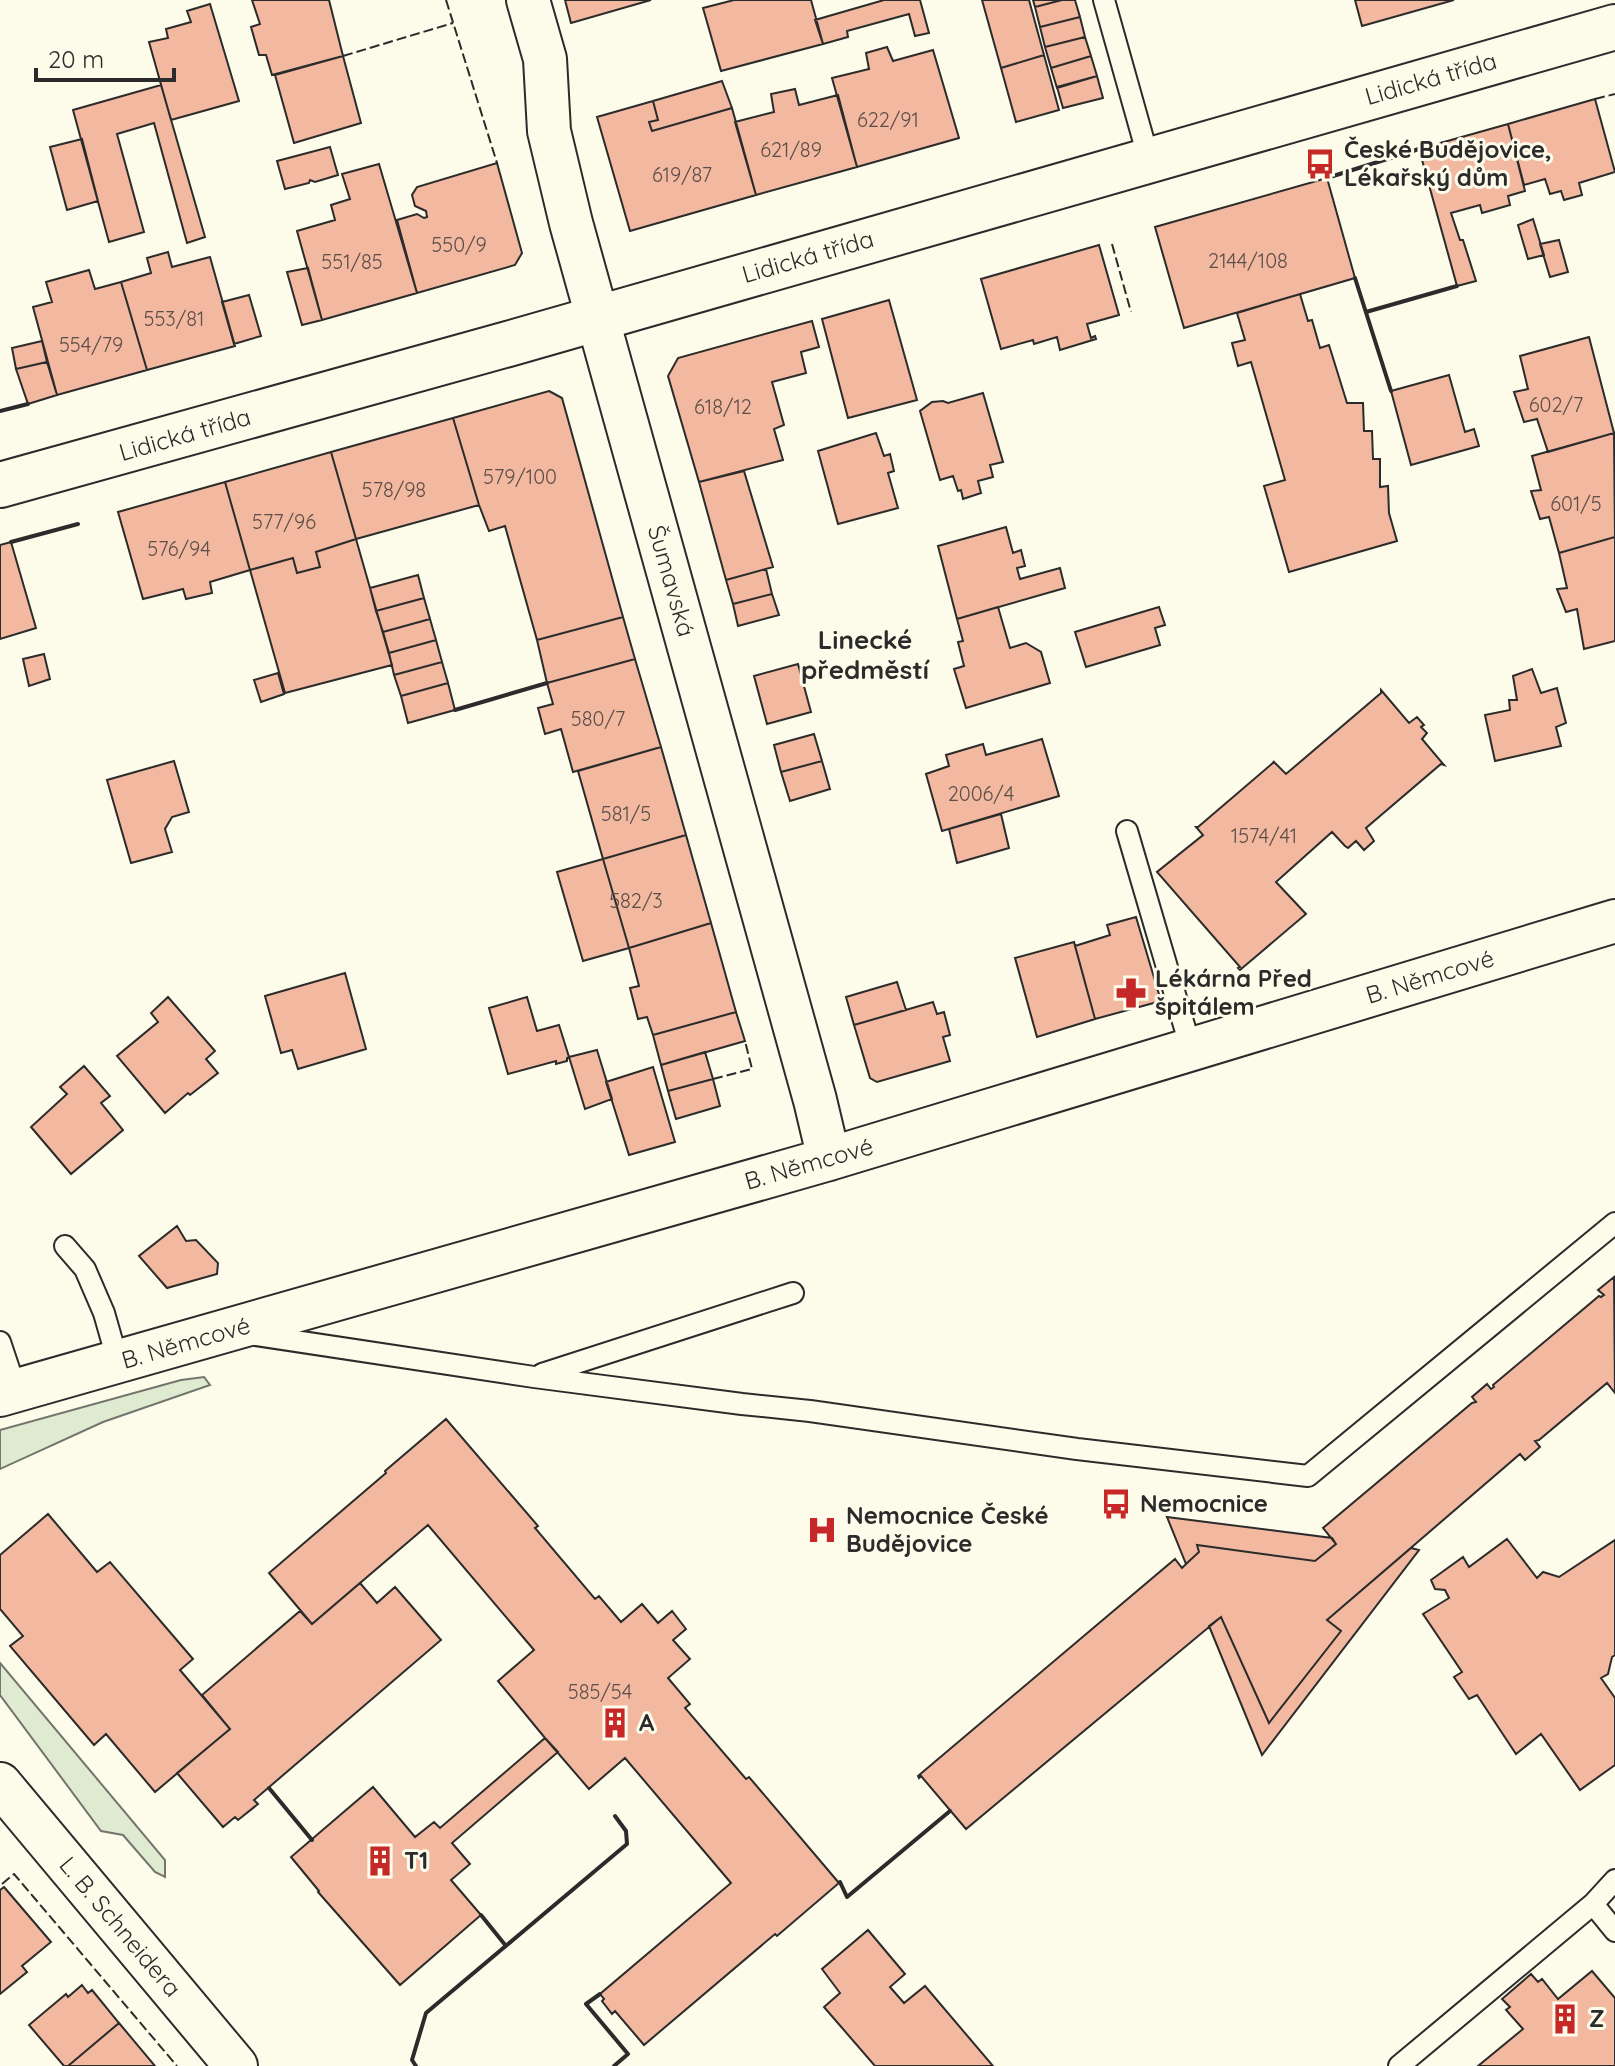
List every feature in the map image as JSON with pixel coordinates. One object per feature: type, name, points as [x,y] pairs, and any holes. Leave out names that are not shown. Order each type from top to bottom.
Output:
[{"type":"street","name":"Šumavská","points":[[528,0],[545,59],[549,131],[574,234],[829,1159]]},
{"type":"street","name":"Lidická třída","points":[[0,485],[1615,27]]},
{"type":"street","name":"B. Němcové","points":[[8,1392],[829,1159],[1191,1049],[1613,930]]},
{"type":"street","name":"L. B. Schneidera","points":[[1,1783],[236,2066]]},
{"type":"lane","points":[[1104,0],[1149,160]]},
{"type":"lane","points":[[1127,831],[1191,1049]]},
{"type":"lane","points":[[230,1331],[534,1377],[797,1409],[1077,1449],[1308,1476],[1615,1223]]},
{"type":"lane","points":[[65,1246],[85,1269],[104,1313],[118,1362]]},
{"type":"lane","points":[[534,1377],[793,1293]]},
{"type":"lane","points":[[0,1342],[8,1392]]},
{"type":"lane","points":[[1399,2066],[1593,1904],[1615,1880]]},
{"type":"lane","points":[[1593,1904],[1615,1931]]},
{"type":"green space","points":[[204,1377],[210,1385],[103,1422],[0,1469],[0,1430],[181,1380]]},
{"type":"green space","points":[[0,1663],[165,1860],[165,1877],[155,1872],[123,1835],[101,1831],[0,1695]]},
{"type":"building","points":[[252,0],[329,0],[343,56],[272,75],[266,55],[259,55],[251,27],[260,24]]},
{"type":"building","points":[[565,0],[651,0],[571,23]]},
{"type":"building","points":[[734,0],[811,0],[823,44],[721,71],[703,8]]},
{"type":"building","points":[[884,0],[920,0],[929,33],[915,36],[909,14],[847,31],[848,37],[823,44],[815,20]]},
{"type":"building","points":[[982,0],[1029,0],[1044,55],[1001,68]]},
{"type":"building","points":[[1033,0],[1062,0],[1035,7]]},
{"type":"building","points":[[1075,0],[1080,17],[1040,27],[1035,7]]},
{"type":"building","points":[[1355,0],[1454,0],[1362,26]]},
{"type":"building","points":[[210,4],[239,101],[171,120],[149,42],[168,38],[166,29],[191,22],[187,11]]},
{"type":"building","points":[[1080,17],[1085,37],[1045,47],[1040,27]]},
{"type":"building","points":[[1085,37],[1091,56],[1051,68],[1045,47]]},
{"type":"building","points":[[887,47],[893,61],[933,50],[959,138],[857,167],[832,78],[869,69],[866,53]]},
{"type":"building","points":[[1044,55],[1059,110],[1016,122],[1001,68]]},
{"type":"building","points":[[343,56],[361,123],[294,143],[275,75]]},
{"type":"building","points":[[1091,56],[1097,76],[1057,88],[1051,68]]},
{"type":"building","points":[[1097,76],[1103,98],[1063,108],[1057,87]]},
{"type":"building","points":[[722,81],[732,108],[652,131],[649,122],[658,120],[653,101]]},
{"type":"building","points":[[161,85],[205,237],[187,243],[154,123],[117,134],[144,232],[109,242],[73,110]]},
{"type":"building","points":[[795,89],[799,105],[838,95],[857,167],[756,195],[735,122],[774,112],[771,94]]},
{"type":"building","points":[[1595,99],[1615,172],[1579,183],[1582,195],[1564,200],[1561,191],[1550,194],[1545,179],[1524,185],[1508,124]]},
{"type":"building","points":[[653,101],[658,120],[649,122],[652,131],[732,108],[756,195],[630,231],[597,117]]},
{"type":"building","points":[[1508,124],[1525,191],[1508,196],[1510,205],[1482,213],[1480,205],[1451,213],[1476,281],[1457,286],[1419,149]]},
{"type":"building","points":[[82,139],[98,201],[67,210],[50,147]]},
{"type":"building","points":[[330,147],[338,175],[285,189],[277,161]]},
{"type":"building","points":[[497,163],[522,253],[515,265],[417,293],[397,220],[417,214],[427,217],[426,211],[415,206],[412,195],[417,187]]},
{"type":"building","points":[[379,164],[417,293],[322,320],[297,231],[335,220],[331,205],[350,199],[342,174]]},
{"type":"building","points":[[1327,178],[1355,278],[1184,328],[1155,227]]},
{"type":"building","points":[[1533,219],[1544,255],[1528,259],[1518,225]]},
{"type":"building","points":[[1559,240],[1568,272],[1550,277],[1540,244]]},
{"type":"building","points":[[1099,245],[1119,315],[1087,324],[1091,338],[1095,336],[1096,339],[1060,350],[1057,337],[1001,349],[981,279]]},
{"type":"building","points":[[168,252],[172,267],[210,257],[235,346],[147,370],[121,282],[151,273],[147,258]]},
{"type":"building","points":[[308,268],[322,320],[302,325],[287,272]]},
{"type":"building","points":[[89,270],[95,289],[121,282],[147,370],[57,395],[33,307],[52,302],[46,282]]},
{"type":"building","points":[[1300,294],[1320,348],[1329,345],[1347,403],[1363,403],[1364,431],[1372,431],[1373,459],[1380,459],[1380,487],[1388,486],[1389,513],[1397,541],[1289,572],[1264,486],[1285,480],[1251,362],[1238,366],[1232,343],[1245,340],[1237,313]]},
{"type":"building","points":[[249,295],[261,336],[234,344],[222,302]]},
{"type":"building","points":[[889,300],[917,400],[848,418],[822,319]]},
{"type":"building","points":[[812,321],[819,347],[801,352],[806,373],[772,382],[784,425],[774,429],[783,460],[699,482],[668,376],[678,358]]},
{"type":"building","points":[[1589,337],[1614,433],[1548,452],[1537,419],[1524,422],[1514,392],[1528,389],[1520,356]]},
{"type":"building","points":[[42,341],[47,362],[16,369],[12,348]]},
{"type":"building","points":[[47,362],[57,395],[28,404],[16,369]]},
{"type":"building","points":[[1449,375],[1465,432],[1474,429],[1479,446],[1411,465],[1391,391]]},
{"type":"building","points":[[549,391],[562,398],[623,617],[537,640],[505,526],[489,531],[453,418]]},
{"type":"building","points":[[983,393],[1003,462],[990,465],[993,477],[978,481],[981,493],[963,499],[953,476],[940,480],[920,411],[932,402],[948,403]]},
{"type":"building","points":[[453,418],[479,505],[356,539],[331,452]]},
{"type":"building","points":[[876,433],[884,456],[890,454],[894,471],[888,473],[898,508],[838,524],[818,451]]},
{"type":"building","points":[[1614,433],[1615,537],[1559,553],[1549,517],[1540,519],[1531,491],[1541,490],[1532,456]]},
{"type":"building","points":[[331,452],[356,539],[316,552],[320,567],[297,573],[293,558],[250,570],[225,482]]},
{"type":"building","points":[[744,471],[773,567],[726,580],[699,482]]},
{"type":"building","points":[[225,482],[250,570],[210,582],[212,593],[186,599],[183,589],[143,599],[118,512]]},
{"type":"building","points":[[1006,527],[1013,553],[1021,550],[1025,566],[1017,568],[1020,579],[1060,568],[1065,588],[957,619],[938,546]]},
{"type":"building","points":[[1615,537],[1615,641],[1584,649],[1577,609],[1566,612],[1557,589],[1567,588],[1559,553]]},
{"type":"building","points":[[356,539],[392,665],[285,693],[250,570],[293,558],[297,573],[320,567],[316,552]]},
{"type":"building","points":[[11,542],[36,628],[0,639],[0,545]]},
{"type":"building","points":[[766,569],[772,594],[733,604],[726,580]]},
{"type":"building","points":[[418,575],[424,598],[376,611],[370,588]]},
{"type":"building","points":[[772,594],[779,615],[738,626],[733,604]]},
{"type":"building","points":[[424,598],[430,619],[383,632],[376,611]]},
{"type":"building","points":[[998,607],[1010,648],[1026,643],[1041,652],[1050,683],[966,708],[954,669],[964,666],[958,642],[963,641],[957,619]]},
{"type":"building","points":[[1159,607],[1165,625],[1155,628],[1160,645],[1086,667],[1075,632]]},
{"type":"building","points":[[623,617],[635,659],[547,683],[537,640]]},
{"type":"building","points":[[430,619],[436,640],[389,653],[383,632]]},
{"type":"building","points":[[436,640],[442,662],[394,675],[389,653]]},
{"type":"building","points":[[44,654],[50,679],[29,686],[23,659]]},
{"type":"building","points":[[635,659],[661,747],[573,772],[561,729],[545,734],[538,708],[553,704],[547,683]]},
{"type":"building","points":[[442,662],[448,683],[401,696],[394,675]]},
{"type":"building","points":[[798,664],[811,712],[767,724],[754,676]]},
{"type":"building","points":[[1532,669],[1541,693],[1557,688],[1566,723],[1556,727],[1561,746],[1495,761],[1485,715],[1510,710],[1509,700],[1517,700],[1513,676]]},
{"type":"building","points":[[278,673],[284,694],[261,702],[254,680]]},
{"type":"building","points":[[448,683],[455,710],[408,723],[401,696]]},
{"type":"building","points":[[1381,690],[1409,723],[1417,717],[1424,725],[1421,727],[1427,733],[1422,739],[1444,765],[1441,764],[1366,828],[1374,841],[1364,850],[1356,841],[1348,848],[1332,832],[1276,882],[1306,914],[1240,970],[1157,872],[1203,835],[1196,827],[1274,762],[1286,774]]},
{"type":"building","points":[[814,734],[822,761],[781,772],[774,745]]},
{"type":"building","points":[[1042,739],[1059,796],[942,831],[926,774],[949,766],[946,755],[983,744],[986,755]]},
{"type":"building","points":[[661,747],[686,835],[603,859],[578,771]]},
{"type":"building","points":[[174,761],[189,812],[172,817],[165,829],[172,852],[131,863],[107,780]]},
{"type":"building","points":[[822,761],[830,789],[790,801],[781,772]]},
{"type":"building","points":[[1001,814],[1009,848],[957,863],[949,829]]},
{"type":"building","points":[[686,835],[711,923],[629,948],[603,859]]},
{"type":"building","points":[[603,859],[629,948],[583,961],[557,872]]},
{"type":"building","points":[[1136,917],[1161,1001],[1095,1019],[1075,946],[1110,935],[1107,925]]},
{"type":"building","points":[[711,923],[736,1012],[653,1035],[647,1017],[638,1019],[630,988],[639,986],[629,948]]},
{"type":"building","points":[[1074,942],[1095,1019],[1037,1037],[1015,958]]},
{"type":"building","points":[[345,973],[366,1049],[298,1069],[292,1050],[281,1053],[265,996]]},
{"type":"building","points":[[897,982],[906,1010],[854,1025],[846,997]]},
{"type":"building","points":[[168,997],[215,1051],[206,1059],[218,1073],[165,1113],[117,1056],[158,1022],[151,1013]]},
{"type":"building","points":[[527,997],[537,1031],[559,1025],[569,1057],[567,1061],[508,1074],[489,1008]]},
{"type":"building","points":[[933,1002],[937,1014],[944,1012],[950,1035],[943,1037],[950,1061],[877,1082],[870,1078],[854,1025]]},
{"type":"building","points":[[736,1012],[745,1041],[661,1065],[653,1035]]},
{"type":"building","points":[[597,1050],[612,1099],[585,1109],[569,1057]]},
{"type":"building","points":[[705,1052],[713,1079],[668,1091],[661,1065]]},
{"type":"building","points":[[84,1066],[110,1096],[101,1103],[123,1130],[71,1174],[31,1127],[67,1094],[60,1087]]},
{"type":"building","points":[[653,1067],[675,1142],[629,1155],[606,1082]]},
{"type":"building","points":[[713,1079],[720,1106],[676,1119],[668,1091]]},
{"type":"building","points":[[177,1226],[186,1241],[196,1240],[218,1263],[217,1274],[167,1288],[139,1256]]},
{"type":"building","points":[[1614,1277],[1615,1393],[1607,1383],[1535,1441],[1540,1447],[1525,1460],[1520,1454],[1327,1620],[1341,1631],[1269,1723],[1221,1617],[966,1829],[921,1776],[919,1778],[918,1776],[1175,1559],[1182,1568],[1199,1552],[1197,1545],[1315,1561],[1336,1544],[1323,1528],[1476,1402],[1472,1397],[1487,1384],[1491,1389],[1494,1387],[1599,1296],[1604,1295],[1598,1290]]},
{"type":"building","name":"A","points":[[446,1419],[538,1526],[535,1528],[595,1599],[599,1596],[621,1622],[642,1604],[658,1623],[672,1611],[686,1629],[673,1640],[690,1659],[668,1678],[690,1704],[685,1708],[746,1779],[749,1777],[839,1883],[644,2045],[615,2011],[612,2014],[600,1994],[731,1883],[625,1758],[589,1789],[545,1738],[498,1681],[534,1650],[428,1525],[312,1624],[269,1573]]},
{"type":"building","points":[[48,1514],[97,1572],[110,1562],[193,1659],[180,1670],[230,1729],[155,1792],[106,1734],[94,1745],[10,1646],[23,1636],[0,1609],[0,1555]]},
{"type":"building","points":[[1167,1517],[1332,1538],[1336,1544],[1315,1561],[1197,1545],[1199,1552],[1186,1564]]},
{"type":"building","points":[[1507,1539],[1537,1578],[1543,1572],[1559,1577],[1615,1540],[1615,1655],[1608,1674],[1601,1678],[1615,1698],[1615,1765],[1580,1790],[1541,1734],[1516,1754],[1477,1695],[1469,1699],[1454,1677],[1462,1672],[1423,1614],[1449,1598],[1445,1590],[1435,1589],[1431,1580],[1463,1557],[1469,1567]]},
{"type":"building","points":[[1411,1548],[1419,1550],[1262,1755],[1209,1626],[1221,1617],[1269,1723],[1341,1631],[1327,1620]]},
{"type":"building","points":[[360,1583],[377,1603],[395,1587],[441,1640],[254,1800],[258,1804],[223,1827],[177,1773],[230,1729],[202,1695],[300,1611],[312,1624]]},
{"type":"building","name":"T1","points":[[545,1738],[558,1752],[452,1843],[470,1864],[451,1880],[481,1915],[400,1985],[291,1857],[373,1787],[415,1837],[434,1822],[440,1828]]},
{"type":"building","points":[[4,1887],[51,1942],[22,1966],[27,1972],[0,1994],[0,1890]]},
{"type":"building","points":[[868,1930],[905,1974],[890,1987],[904,2003],[925,1986],[993,2066],[875,2066],[824,2007],[840,1993],[822,1969]]},
{"type":"building","name":"Z","points":[[1592,1971],[1615,1998],[1615,2066],[1478,2066],[1523,2029],[1506,2010],[1510,2007],[1502,1999],[1531,1974],[1538,1982],[1542,1979],[1558,1999]]},
{"type":"building","points":[[82,1985],[88,1993],[92,1990],[119,2023],[68,2066],[64,2066],[29,2025],[66,1994],[68,1997]]},
{"type":"building","points":[[119,2023],[155,2066],[68,2066]]},
{"type":"fence","points":[[446,0],[497,163]]},
{"type":"fence","points":[[343,56],[453,23]]},
{"type":"fence","points":[[1595,99],[1615,94]]},
{"type":"fence","points":[[1112,244],[1131,312]]},
{"type":"fence","points":[[713,1079],[752,1069],[745,1041]]},
{"type":"fence","points":[[2,1884],[14,1874],[177,2066]]},
{"type":"wall","points":[[1327,178],[1419,149]]},
{"type":"wall","points":[[1355,278],[1391,391]]},
{"type":"wall","points":[[1366,312],[1457,286]]},
{"type":"wall","points":[[0,411],[28,404]]},
{"type":"wall","points":[[11,542],[78,524]]},
{"type":"wall","points":[[455,710],[547,683]]},
{"type":"wall","points":[[269,1788],[312,1840]]},
{"type":"wall","points":[[840,1882],[847,1897],[950,1811]]},
{"type":"wall","points":[[416,2066],[412,2060],[426,2013],[627,1844],[626,1831],[615,1816]]},
{"type":"wall","points":[[481,1915],[506,1946]]},
{"type":"wall","points":[[600,1994],[586,2004],[628,2054],[614,2066]]},
{"type":"place","name":"České Budějovice, Lékařský dům","points":[[1320,164]]},
{"type":"place","name":"Lékárna Před špitálem","points":[[1131,993]]},
{"type":"place","name":"Nemocnice","points":[[1116,1504]]},
{"type":"place","name":"Nemocnice České Budějovice","points":[[822,1530]]},
{"type":"place","name":"A","points":[[615,1723]]},
{"type":"place","name":"T1","points":[[380,1861]]},
{"type":"place","name":"Z","points":[[1565,2019]]},
{"type":"district","name":"Linecké předměstí","points":[[865,655]]}]
